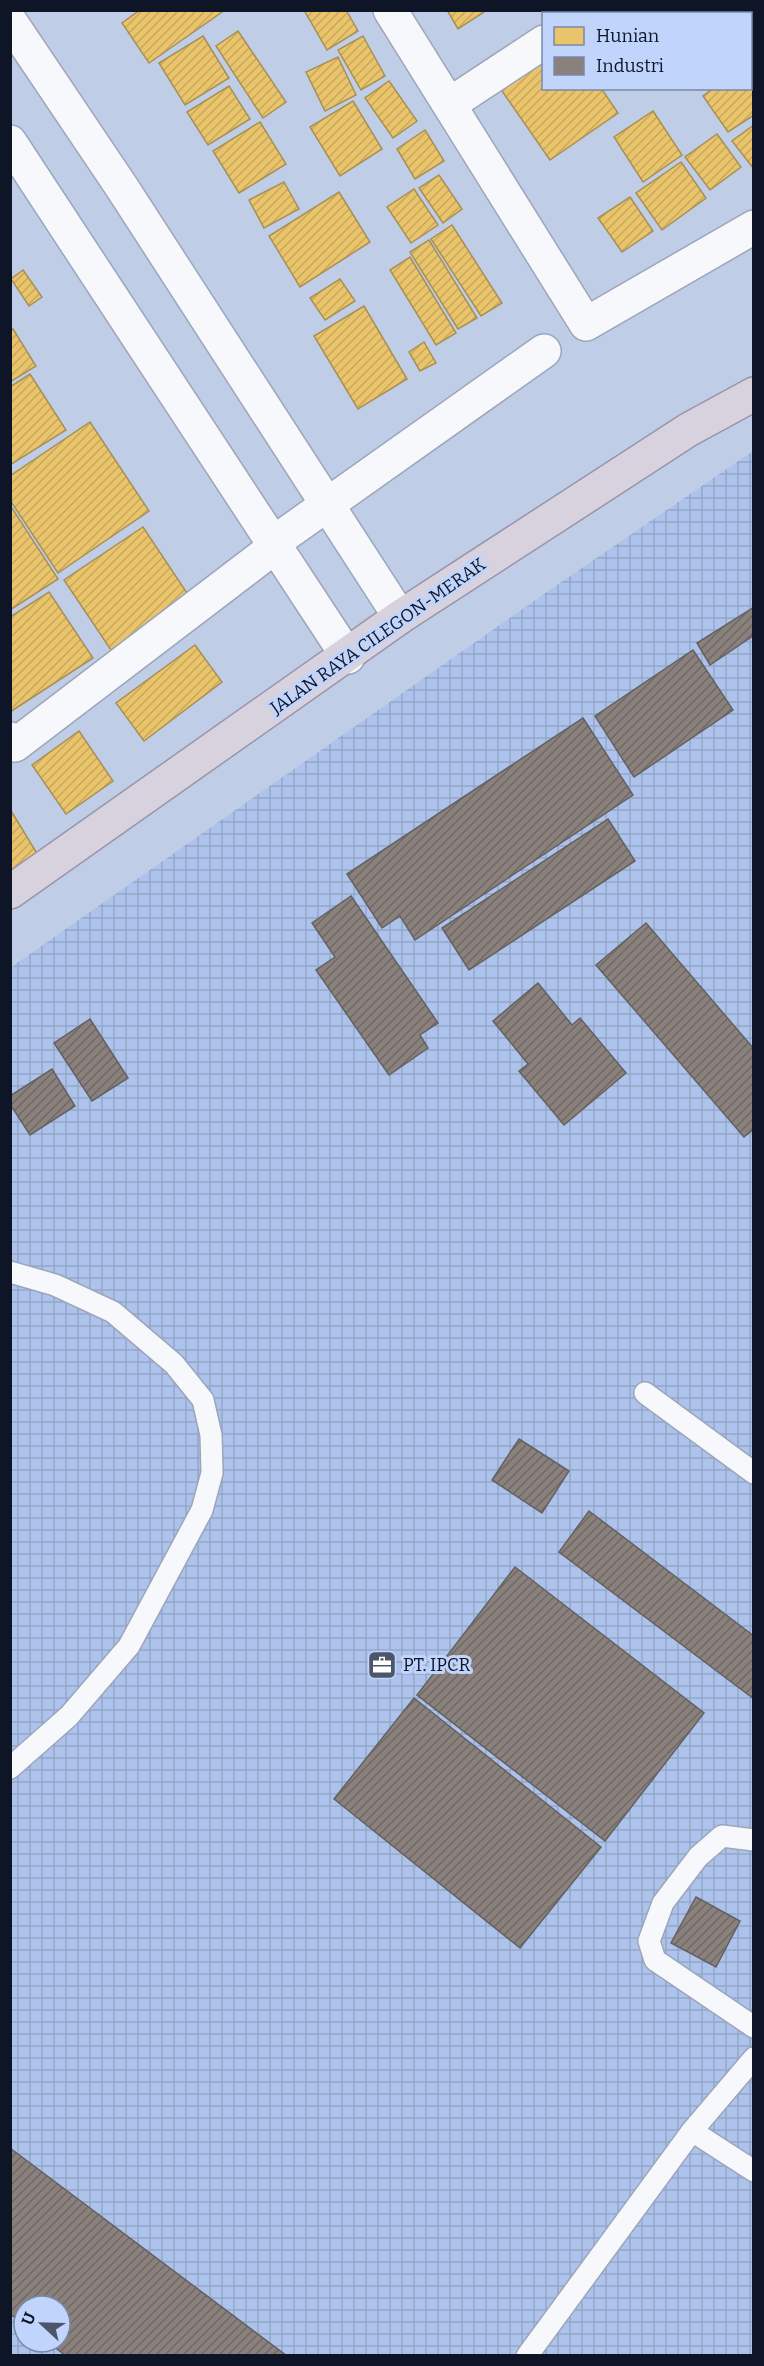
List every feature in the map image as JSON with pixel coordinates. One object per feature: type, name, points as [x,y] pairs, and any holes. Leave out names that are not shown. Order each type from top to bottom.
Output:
[{"type":"highway","name":"JALAN RAYA CILEGON-MERAK","points":[[10,892],[348,657],[400,617],[688,430],[753,394]]},
{"type":"street","points":[[390,10],[586,324],[753,226]]},
{"type":"street","points":[[10,21],[400,617]]},
{"type":"street","points":[[450,104],[542,43]]},
{"type":"street","points":[[10,142],[348,657]]},
{"type":"street","points":[[12,745],[327,504],[544,351]]},
{"type":"lane","points":[[10,1272],[55,1286],[113,1312],[174,1364],[202,1400],[211,1435],[212,1473],[201,1510],[129,1646],[69,1716],[10,1768]]},
{"type":"lane","points":[[645,1393],[753,1473]]},
{"type":"lane","points":[[753,1840],[722,1836],[698,1857],[663,1903],[649,1941],[656,1960],[753,2027]]},
{"type":"lane","points":[[527,2355],[692,2132],[753,2058]]},
{"type":"lane","points":[[692,2132],[753,2171]]},
{"type":"shaded area","name":"PT. IPCR","points":[[753,451],[753,2355],[11,2355],[10,968],[544,594]]},
{"type":"building: Hunian","points":[[140,10],[225,10],[149,63],[122,23]]},
{"type":"building: Hunian","points":[[304,10],[346,10],[358,31],[327,50]]},
{"type":"building: Hunian","points":[[447,10],[487,10],[458,29]]},
{"type":"building: Hunian","points":[[640,10],[700,10],[701,12],[642,12]]},
{"type":"building: Hunian","points":[[703,10],[754,10],[754,41],[752,42],[752,12],[704,12]]},
{"type":"building: Hunian","points":[[238,31],[286,102],[263,118],[216,46]]},
{"type":"building: Hunian","points":[[203,36],[229,78],[185,105],[159,63]]},
{"type":"building: Hunian","points":[[363,36],[385,76],[361,90],[338,50]]},
{"type":"building: Hunian","points":[[542,47],[542,90],[602,90],[618,113],[550,160],[495,81]]},
{"type":"building: Hunian","points":[[338,57],[356,95],[325,111],[306,72]]},
{"type":"building: Hunian","points":[[752,71],[754,73],[754,115],[728,132],[703,96],[711,90],[752,90]]},
{"type":"building: Hunian","points":[[389,81],[417,121],[393,138],[365,98]]},
{"type":"building: Hunian","points":[[229,86],[250,119],[208,145],[187,112]]},
{"type":"building: Hunian","points":[[353,101],[382,149],[340,176],[310,127]]},
{"type":"building: Hunian","points":[[653,111],[682,155],[643,182],[614,137]]},
{"type":"building: Hunian","points":[[260,122],[286,164],[239,193],[213,151]]},
{"type":"building: Hunian","points":[[754,125],[754,169],[732,141]]},
{"type":"building: Hunian","points":[[425,130],[444,161],[415,179],[397,149]]},
{"type":"building: Hunian","points":[[717,134],[741,167],[710,190],[685,157]]},
{"type":"building: Hunian","points":[[681,162],[706,198],[662,230],[636,193]]},
{"type":"building: Hunian","points":[[439,175],[462,209],[443,223],[419,188]]},
{"type":"building: Hunian","points":[[284,182],[299,209],[264,228],[249,200]]},
{"type":"building: Hunian","points":[[414,189],[438,225],[411,243],[387,207]]},
{"type":"building: Hunian","points":[[339,192],[370,242],[300,287],[269,236]]},
{"type":"building: Hunian","points":[[630,197],[653,231],[622,252],[598,218]]},
{"type":"building: Hunian","points":[[452,225],[502,303],[481,316],[431,239]]},
{"type":"building: Hunian","points":[[429,240],[477,318],[458,329],[410,252]]},
{"type":"building: Hunian","points":[[410,257],[456,333],[436,345],[390,270]]},
{"type":"building: Hunian","points":[[23,270],[42,297],[29,306],[11,279]]},
{"type":"building: Hunian","points":[[340,279],[355,301],[325,320],[310,298]]},
{"type":"building: Hunian","points":[[364,306],[407,379],[358,409],[314,336]]},
{"type":"building: Hunian","points":[[13,329],[36,366],[10,382],[10,330]]},
{"type":"building: Hunian","points":[[424,342],[436,363],[420,371],[409,352]]},
{"type":"building: Hunian","points":[[30,374],[66,430],[10,465],[10,387]]},
{"type":"building: Hunian","points":[[90,422],[149,511],[58,573],[10,500],[10,476]]},
{"type":"building: Hunian","points":[[10,505],[58,579],[10,610]]},
{"type":"building: Hunian","points":[[143,527],[189,596],[111,650],[64,580]]},
{"type":"building: Hunian","points":[[49,592],[93,658],[10,712],[10,617]]},
{"type":"building: Hunian","points":[[195,645],[222,682],[144,741],[116,703]]},
{"type":"building: Hunian","points":[[79,731],[113,781],[66,814],[32,765]]},
{"type":"building: Hunian","points":[[10,809],[41,860],[10,878]]},
{"type":"building: Industri","points":[[754,607],[754,635],[710,665],[697,643]]},
{"type":"building: Industri","points":[[693,650],[733,710],[634,777],[595,716]]},
{"type":"building: Industri","points":[[583,718],[633,795],[415,940],[400,916],[382,928],[347,874]]},
{"type":"building: Industri","points":[[608,819],[635,861],[469,970],[442,928]]},
{"type":"building: Industri","points":[[351,896],[438,1023],[420,1035],[428,1048],[389,1075],[316,970],[335,957],[312,923]]},
{"type":"building: Industri","points":[[646,923],[754,1049],[754,1129],[744,1137],[596,965]]},
{"type":"building: Industri","points":[[538,983],[572,1025],[580,1018],[626,1073],[564,1125],[519,1071],[528,1064],[493,1021]]},
{"type":"building: Industri","points":[[90,1019],[128,1078],[92,1101],[54,1043]]},
{"type":"building: Industri","points":[[52,1069],[75,1106],[30,1135],[10,1104],[10,1096]]},
{"type":"building: Industri","points":[[519,1439],[569,1471],[542,1513],[492,1480]]},
{"type":"building: Industri","points":[[589,1511],[754,1636],[754,1699],[559,1552]]},
{"type":"building: Industri","points":[[515,1567],[704,1713],[605,1841],[417,1695]]},
{"type":"building: Industri","points":[[414,1698],[601,1847],[520,1948],[334,1799]]},
{"type":"building: Industri","points":[[696,1897],[740,1921],[716,1967],[671,1943]]},
{"type":"building: Industri","points":[[10,2148],[287,2356],[66,2356],[63,2354],[72,2354],[72,2294],[12,2294],[12,2315],[10,2314]]},
{"type":"place","name":"PT. IPCR","points":[[382,1665]]}]
